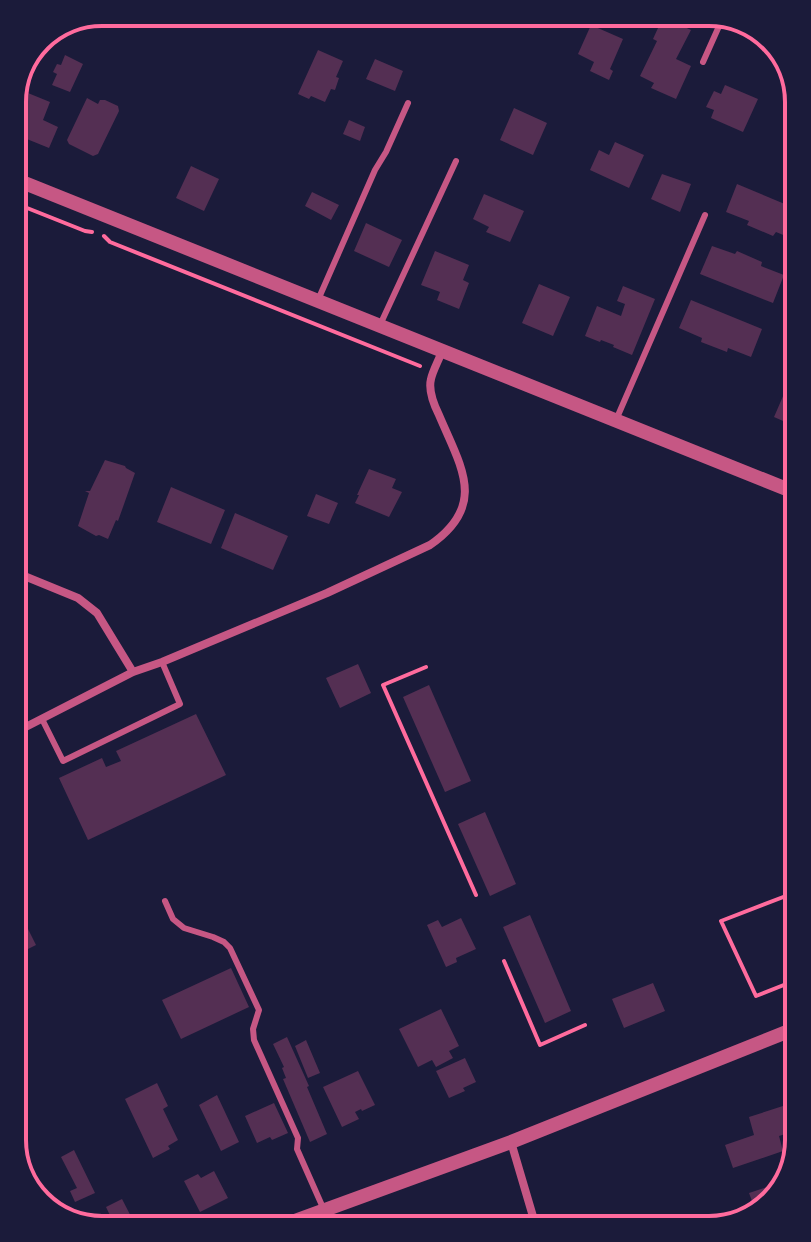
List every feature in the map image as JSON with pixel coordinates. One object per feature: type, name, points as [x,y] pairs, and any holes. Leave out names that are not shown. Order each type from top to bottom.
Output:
[{"type":"street","points":[[26,184],[785,488]]},
{"type":"street","points":[[26,727],[133,672],[327,593],[443,536],[461,513],[466,497],[462,468],[434,403],[430,381],[442,351]]},
{"type":"street","points":[[26,577],[78,598],[97,613],[133,672]]},
{"type":"street","points":[[308,1216],[511,1142],[785,1033]]},
{"type":"street","points":[[511,1142],[533,1216]]},
{"type":"lane","points":[[703,62],[719,26]]},
{"type":"lane","points":[[318,301],[408,103]]},
{"type":"lane","points":[[379,326],[456,161]]},
{"type":"lane","points":[[616,420],[705,215]]},
{"type":"lane","points":[[42,719],[63,761],[180,704],[162,662]]},
{"type":"lane","points":[[165,901],[173,919],[184,928],[224,942],[235,958],[259,1010],[253,1029],[254,1040],[298,1138],[297,1149],[324,1210]]},
{"type":"path","points":[[26,208],[85,231],[101,234],[110,242],[415,363],[433,374]]},
{"type":"path","points":[[426,667],[383,685],[476,895]]},
{"type":"path","points":[[785,896],[721,921],[756,996],[785,985]]},
{"type":"path","points":[[504,961],[540,1045],[585,1025]]},
{"type":"building","points":[[591,26],[623,39],[610,69],[613,71],[609,80],[590,71],[594,62],[578,54]]},
{"type":"building","points":[[659,26],[682,26],[691,30],[676,59],[691,66],[676,99],[651,88],[654,83],[640,76],[657,41],[653,39]]},
{"type":"building","points":[[318,50],[343,61],[336,77],[339,78],[335,90],[331,89],[325,102],[298,94]]},
{"type":"building","points":[[65,55],[83,64],[70,92],[52,85],[57,74],[53,72],[57,64],[61,65]]},
{"type":"building","points":[[375,59],[403,71],[395,91],[366,79]]},
{"type":"building","points":[[725,85],[758,99],[743,132],[711,118],[714,110],[706,107],[714,91],[721,94]]},
{"type":"building","points":[[26,92],[50,102],[43,120],[58,127],[49,148],[26,139]]},
{"type":"building","points":[[87,98],[98,104],[100,100],[105,100],[118,106],[119,111],[98,154],[93,156],[67,140]]},
{"type":"building","points":[[514,108],[547,123],[533,155],[500,140]]},
{"type":"building","points":[[349,120],[365,127],[360,141],[343,134]]},
{"type":"building","points":[[615,142],[644,155],[629,188],[590,170],[599,150],[609,155]]},
{"type":"building","points":[[191,166],[219,179],[204,211],[176,198]]},
{"type":"building","points":[[662,174],[691,184],[680,212],[651,199]]},
{"type":"building","points":[[737,184],[785,204],[785,236],[776,232],[773,236],[747,225],[749,221],[726,212]]},
{"type":"building","points":[[312,192],[339,205],[331,220],[305,206]]},
{"type":"building","points":[[484,194],[524,211],[510,242],[486,232],[489,227],[473,219]]},
{"type":"building","points":[[366,223],[402,240],[389,267],[354,251]]},
{"type":"building","points":[[712,246],[735,254],[737,251],[762,262],[761,266],[784,275],[773,303],[700,274]]},
{"type":"building","points":[[435,251],[469,265],[463,280],[469,283],[459,309],[437,300],[440,292],[421,285]]},
{"type":"building","points":[[539,284],[570,297],[553,336],[522,323]]},
{"type":"building","points":[[623,286],[655,299],[632,355],[614,345],[585,336],[597,306],[621,316],[625,304],[617,301]]},
{"type":"building","points":[[691,300],[762,329],[751,357],[701,342],[702,338],[679,328]]},
{"type":"building","points":[[785,392],[785,422],[774,417]]},
{"type":"building","points":[[105,460],[125,466],[135,473],[118,521],[108,539],[78,526],[89,493],[85,491],[90,491]]},
{"type":"building","points":[[369,469],[396,479],[392,488],[402,492],[389,517],[355,503]]},
{"type":"building","points":[[171,487],[225,510],[211,544],[157,522]]},
{"type":"building","points":[[316,494],[338,503],[329,524],[307,516]]},
{"type":"building","points":[[235,513],[288,536],[273,570],[221,548]]},
{"type":"building","points":[[358,664],[371,693],[340,708],[326,678]]},
{"type":"building","points":[[429,685],[471,781],[445,792],[403,697]]},
{"type":"building","points":[[196,714],[226,775],[88,840],[59,778],[102,758],[106,767],[121,761],[116,751]]},
{"type":"building","points":[[485,812],[516,884],[490,896],[458,824]]},
{"type":"building","points":[[530,915],[571,1011],[545,1023],[503,927]]},
{"type":"building","points":[[461,918],[476,949],[456,958],[457,962],[446,967],[427,925],[438,920],[442,927]]},
{"type":"building","points":[[26,925],[36,945],[26,950]]},
{"type":"building","points":[[231,968],[249,1007],[181,1039],[162,1000]]},
{"type":"building","points":[[653,983],[665,1011],[624,1028],[612,999]]},
{"type":"building","points":[[441,1009],[459,1046],[449,1051],[453,1058],[436,1067],[432,1060],[418,1067],[399,1029]]},
{"type":"building","points":[[287,1037],[327,1134],[310,1142],[283,1079],[286,1078],[284,1067],[273,1044]]},
{"type":"building","points":[[306,1040],[320,1073],[308,1078],[295,1046]]},
{"type":"building","points":[[465,1058],[476,1082],[449,1098],[436,1071]]},
{"type":"building","points":[[358,1071],[375,1105],[355,1112],[359,1119],[342,1127],[323,1087]]},
{"type":"building","points":[[157,1083],[168,1106],[163,1109],[178,1140],[168,1146],[170,1149],[153,1158],[125,1099]]},
{"type":"building","points":[[217,1095],[239,1142],[221,1151],[199,1105]]},
{"type":"building","points":[[274,1103],[288,1133],[257,1143],[245,1116]]},
{"type":"building","points":[[785,1105],[785,1134],[779,1136],[783,1151],[733,1168],[725,1145],[754,1135],[749,1117]]},
{"type":"building","points":[[74,1150],[95,1193],[75,1202],[70,1191],[77,1188],[61,1157]]},
{"type":"building","points":[[214,1171],[228,1198],[200,1212],[184,1181],[198,1174],[201,1178]]},
{"type":"building","points":[[769,1186],[752,1202],[749,1193]]},
{"type":"building","points":[[122,1199],[131,1216],[110,1216],[106,1207]]}]
